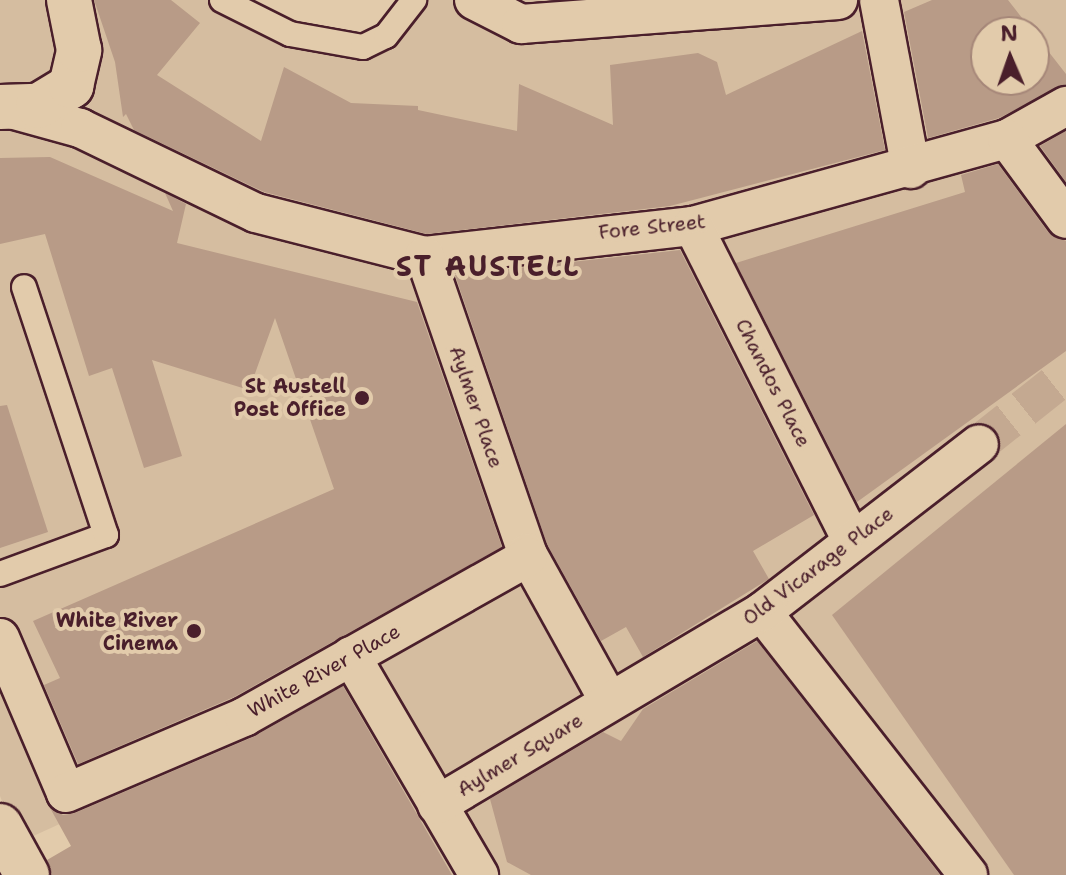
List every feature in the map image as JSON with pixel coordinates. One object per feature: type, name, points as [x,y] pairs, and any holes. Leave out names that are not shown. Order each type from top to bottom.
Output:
[{"type":"main road","points":[[2,108],[38,106],[71,86],[79,50],[69,0]]},
{"type":"main road","points":[[0,826],[27,875]]},
{"type":"street","points":[[474,0],[521,24],[838,0]]},
{"type":"street","points":[[879,0],[911,169]]},
{"type":"street","name":"Fore Street","points":[[2,108],[80,128],[256,213],[425,256],[693,226],[911,169],[1007,139],[1066,106]]},
{"type":"street","points":[[1007,139],[1066,219]]},
{"type":"street","name":"Chandos Place","points":[[693,226],[852,541]]},
{"type":"street","name":"Aylmer Place","points":[[425,256],[528,557]]},
{"type":"street","name":"Old Vicarage Place","points":[[609,701],[762,612],[979,444]]},
{"type":"street","points":[[528,557],[609,701]]},
{"type":"street","name":"White River Place","points":[[0,638],[66,793],[117,778],[244,717],[528,557]]},
{"type":"street","points":[[762,612],[968,875]]},
{"type":"street","name":"Aylmer Square","points":[[351,656],[437,805],[609,701]]},
{"type":"street","points":[[437,805],[479,875]]},
{"type":"lane","points":[[222,0],[290,34],[363,47],[386,36],[414,0]]},
{"type":"lane","points":[[0,574],[106,535],[24,287]]},
{"type":"shaded area","points":[[0,0],[243,0],[297,31],[386,36],[410,0],[1066,0],[1066,875],[284,875],[211,755],[18,843],[0,796]]},
{"type":"building","points":[[94,0],[171,0],[200,23],[157,75],[261,141],[284,67],[351,103],[418,106],[418,110],[517,131],[519,84],[613,125],[610,65],[698,53],[717,62],[726,95],[862,31],[885,150],[670,206],[427,234],[264,192],[134,130],[126,114],[123,117],[115,62]]},
{"type":"building","points":[[932,0],[1008,0],[1020,16],[970,16],[970,96],[1042,96],[999,118],[928,138],[904,12]]},
{"type":"building","points":[[1050,54],[1066,74],[1066,84],[1050,92]]},
{"type":"building","points":[[1066,131],[1066,182],[1040,146]]},
{"type":"building","points":[[50,157],[173,211],[165,193],[186,204],[177,243],[417,302],[502,547],[234,697],[78,764],[44,685],[60,678],[33,621],[334,489],[275,318],[249,390],[152,360],[182,456],[144,468],[112,368],[89,376],[45,234],[0,244],[0,158]]},
{"type":"building","points":[[998,164],[1048,232],[1066,241],[1066,351],[857,502],[736,263],[965,192],[961,175]]},
{"type":"building","points":[[680,250],[814,515],[753,551],[769,579],[643,657],[626,627],[601,641],[547,544],[455,275]]},
{"type":"building","points":[[7,405],[48,532],[0,548],[0,406]]},
{"type":"building","points":[[1066,424],[1066,875],[1014,875],[832,615]]},
{"type":"building","points":[[757,641],[940,875],[531,875],[507,862],[490,799],[603,732],[621,741],[643,709]]},
{"type":"building","points":[[343,686],[452,875],[52,875],[47,860],[71,846],[49,806],[63,815],[75,813],[253,737]]},
{"type":"tunnel","points":[[979,444],[1066,375]]},
{"type":"place","name":"St Austell Post Office","points":[[362,398]]},
{"type":"place","name":"White River Cinema","points":[[194,631]]},
{"type":"district","name":"ST AUSTELL","points":[[488,266]]}]
